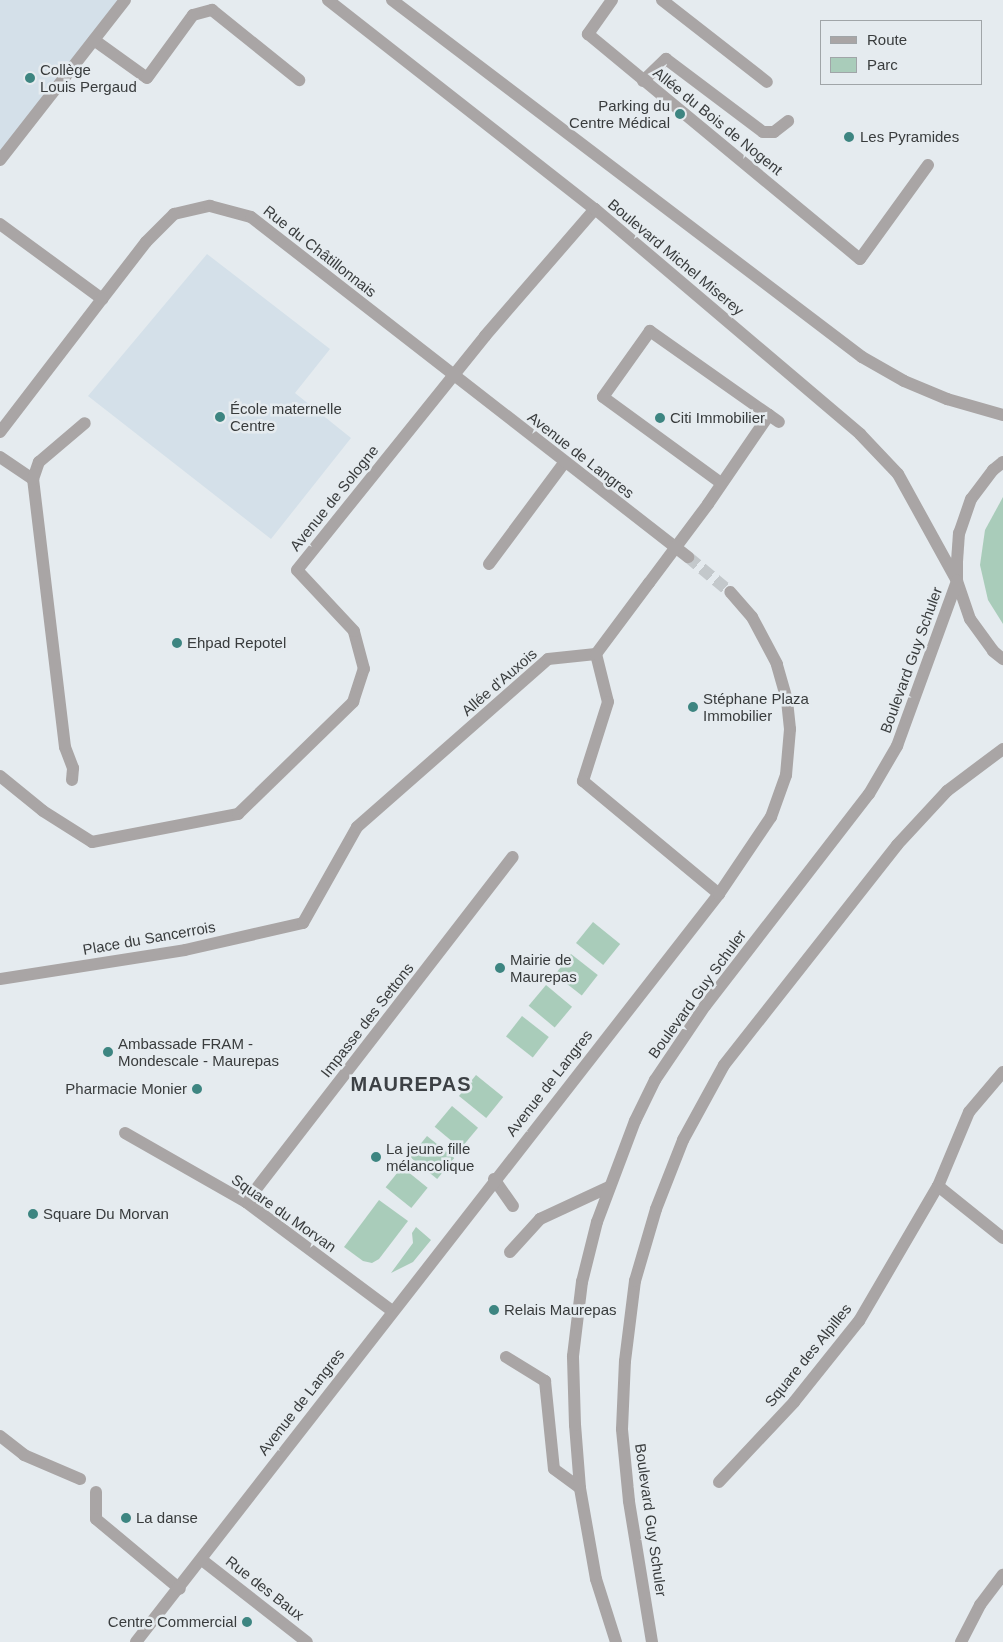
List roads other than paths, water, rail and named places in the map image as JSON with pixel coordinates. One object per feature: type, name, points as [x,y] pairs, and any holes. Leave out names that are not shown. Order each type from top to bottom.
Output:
[{"type":"street","points":[[0,160],[125,0]]},
{"type":"street","name":"Boulevard Michel Miserey","points":[[328,0],[595,209],[860,434],[898,474],[957,581]]},
{"type":"street","name":"Boulevard Michel Miserey","points":[[392,0],[862,357],[904,381],[938,395],[1003,415]]},
{"type":"street","name":"Allée du Bois de Nogent","points":[[612,0],[588,34],[860,259],[928,165]]},
{"type":"street","points":[[662,0],[767,82]]},
{"type":"street","points":[[94,40],[147,78],[193,15],[212,10],[299,80]]},
{"type":"street","points":[[642,80],[666,59],[763,132],[774,132],[788,121]]},
{"type":"street","name":"Rue du Châtillonnais","points":[[0,432],[102,299],[174,214],[210,206],[251,218],[455,376]]},
{"type":"street","name":"Avenue de Sologne","points":[[0,776],[43,811],[92,842],[238,814],[354,702],[364,669],[354,631],[297,570],[455,376],[485,336],[595,209]]},
{"type":"street","points":[[0,224],[102,299]]},
{"type":"street","points":[[718,894],[583,781],[608,702],[596,654],[708,504],[721,483],[774,419],[650,331],[603,397],[721,483]]},
{"type":"street","name":"Avenue de Langres","points":[[455,376],[564,463],[688,557]]},
{"type":"street","points":[[72,780],[73,768],[64,747],[33,479],[39,462],[85,423]]},
{"type":"street","points":[[0,457],[33,479]]},
{"type":"street","points":[[1003,462],[992,470],[971,499],[959,532],[957,581],[970,619],[993,652],[1003,659]]},
{"type":"street","points":[[489,564],[564,463]]},
{"type":"street","name":"Boulevard Guy Schuler","points":[[616,1642],[596,1579],[580,1488],[573,1356],[582,1282],[610,1187],[655,1080],[705,1006],[869,794],[897,746],[957,581]]},
{"type":"street","name":"Avenue de Langres","points":[[136,1642],[180,1589],[494,1179],[718,894],[771,817],[786,775],[790,729],[787,700],[777,664],[752,617],[730,592]]},
{"type":"street","name":"Allée d'Auxois","points":[[303,923],[357,827],[548,659],[596,654]]},
{"type":"street","name":"Boulevard Guy Schuler","points":[[652,1642],[629,1501],[622,1429],[625,1361],[635,1281],[656,1209],[683,1140],[724,1066],[896,845],[946,791],[1003,749]]},
{"type":"street","name":"Impasse des Settons","points":[[246,1202],[513,857]]},
{"type":"street","name":"Place du Sancerrois","points":[[0,979],[185,950],[303,923]]},
{"type":"street","name":"Square des Alpilles","points":[[720,1482],[794,1402],[859,1321],[938,1186],[969,1112],[1003,1072]]},
{"type":"street","name":"Square du Morvan","points":[[126,1132],[246,1202],[392,1311]]},
{"type":"street","points":[[494,1179],[513,1206]]},
{"type":"street","points":[[938,1186],[1003,1238]]},
{"type":"street","points":[[510,1252],[540,1219],[610,1187]]},
{"type":"street","points":[[506,1357],[545,1381],[554,1469],[580,1488]]},
{"type":"street","points":[[0,1436],[24,1454],[80,1479]]},
{"type":"street","points":[[96,1492],[96,1519],[180,1589]]},
{"type":"street","name":"Rue des Baux","points":[[202,1560],[307,1642]]},
{"type":"street","points":[[961,1642],[980,1605],[1003,1575]]},
{"type":"tunnel","points":[[688,557],[730,592]]},
{"type":"place","name":"Collège Louis Pergaud","points":[[30,78]]},
{"type":"place","name":"Parking du Centre Médical","points":[[680,114]]},
{"type":"place","name":"Les Pyramides","points":[[849,137]]},
{"type":"place","name":"École maternelle Centre","points":[[220,417]]},
{"type":"place","name":"Citi Immobilier","points":[[660,418]]},
{"type":"place","name":"Ehpad Repotel","points":[[177,643]]},
{"type":"place","name":"Stéphane Plaza Immobilier","points":[[693,707]]},
{"type":"place","name":"Mairie de Maurepas","points":[[500,968]]},
{"type":"place","name":"Ambassade FRAM - Mondescale - Maurepas","points":[[108,1052]]},
{"type":"place","name":"Pharmacie Monier","points":[[197,1089]]},
{"type":"place","name":"La jeune fille mélancolique","points":[[376,1157]]},
{"type":"place","name":"Square Du Morvan","points":[[33,1214]]},
{"type":"place","name":"Relais Maurepas","points":[[494,1310]]},
{"type":"place","name":"La danse","points":[[126,1518]]},
{"type":"place","name":"Centre Commercial","points":[[247,1622]]},
{"type":"district","name":"MAUREPAS","points":[[411,1084]]}]
